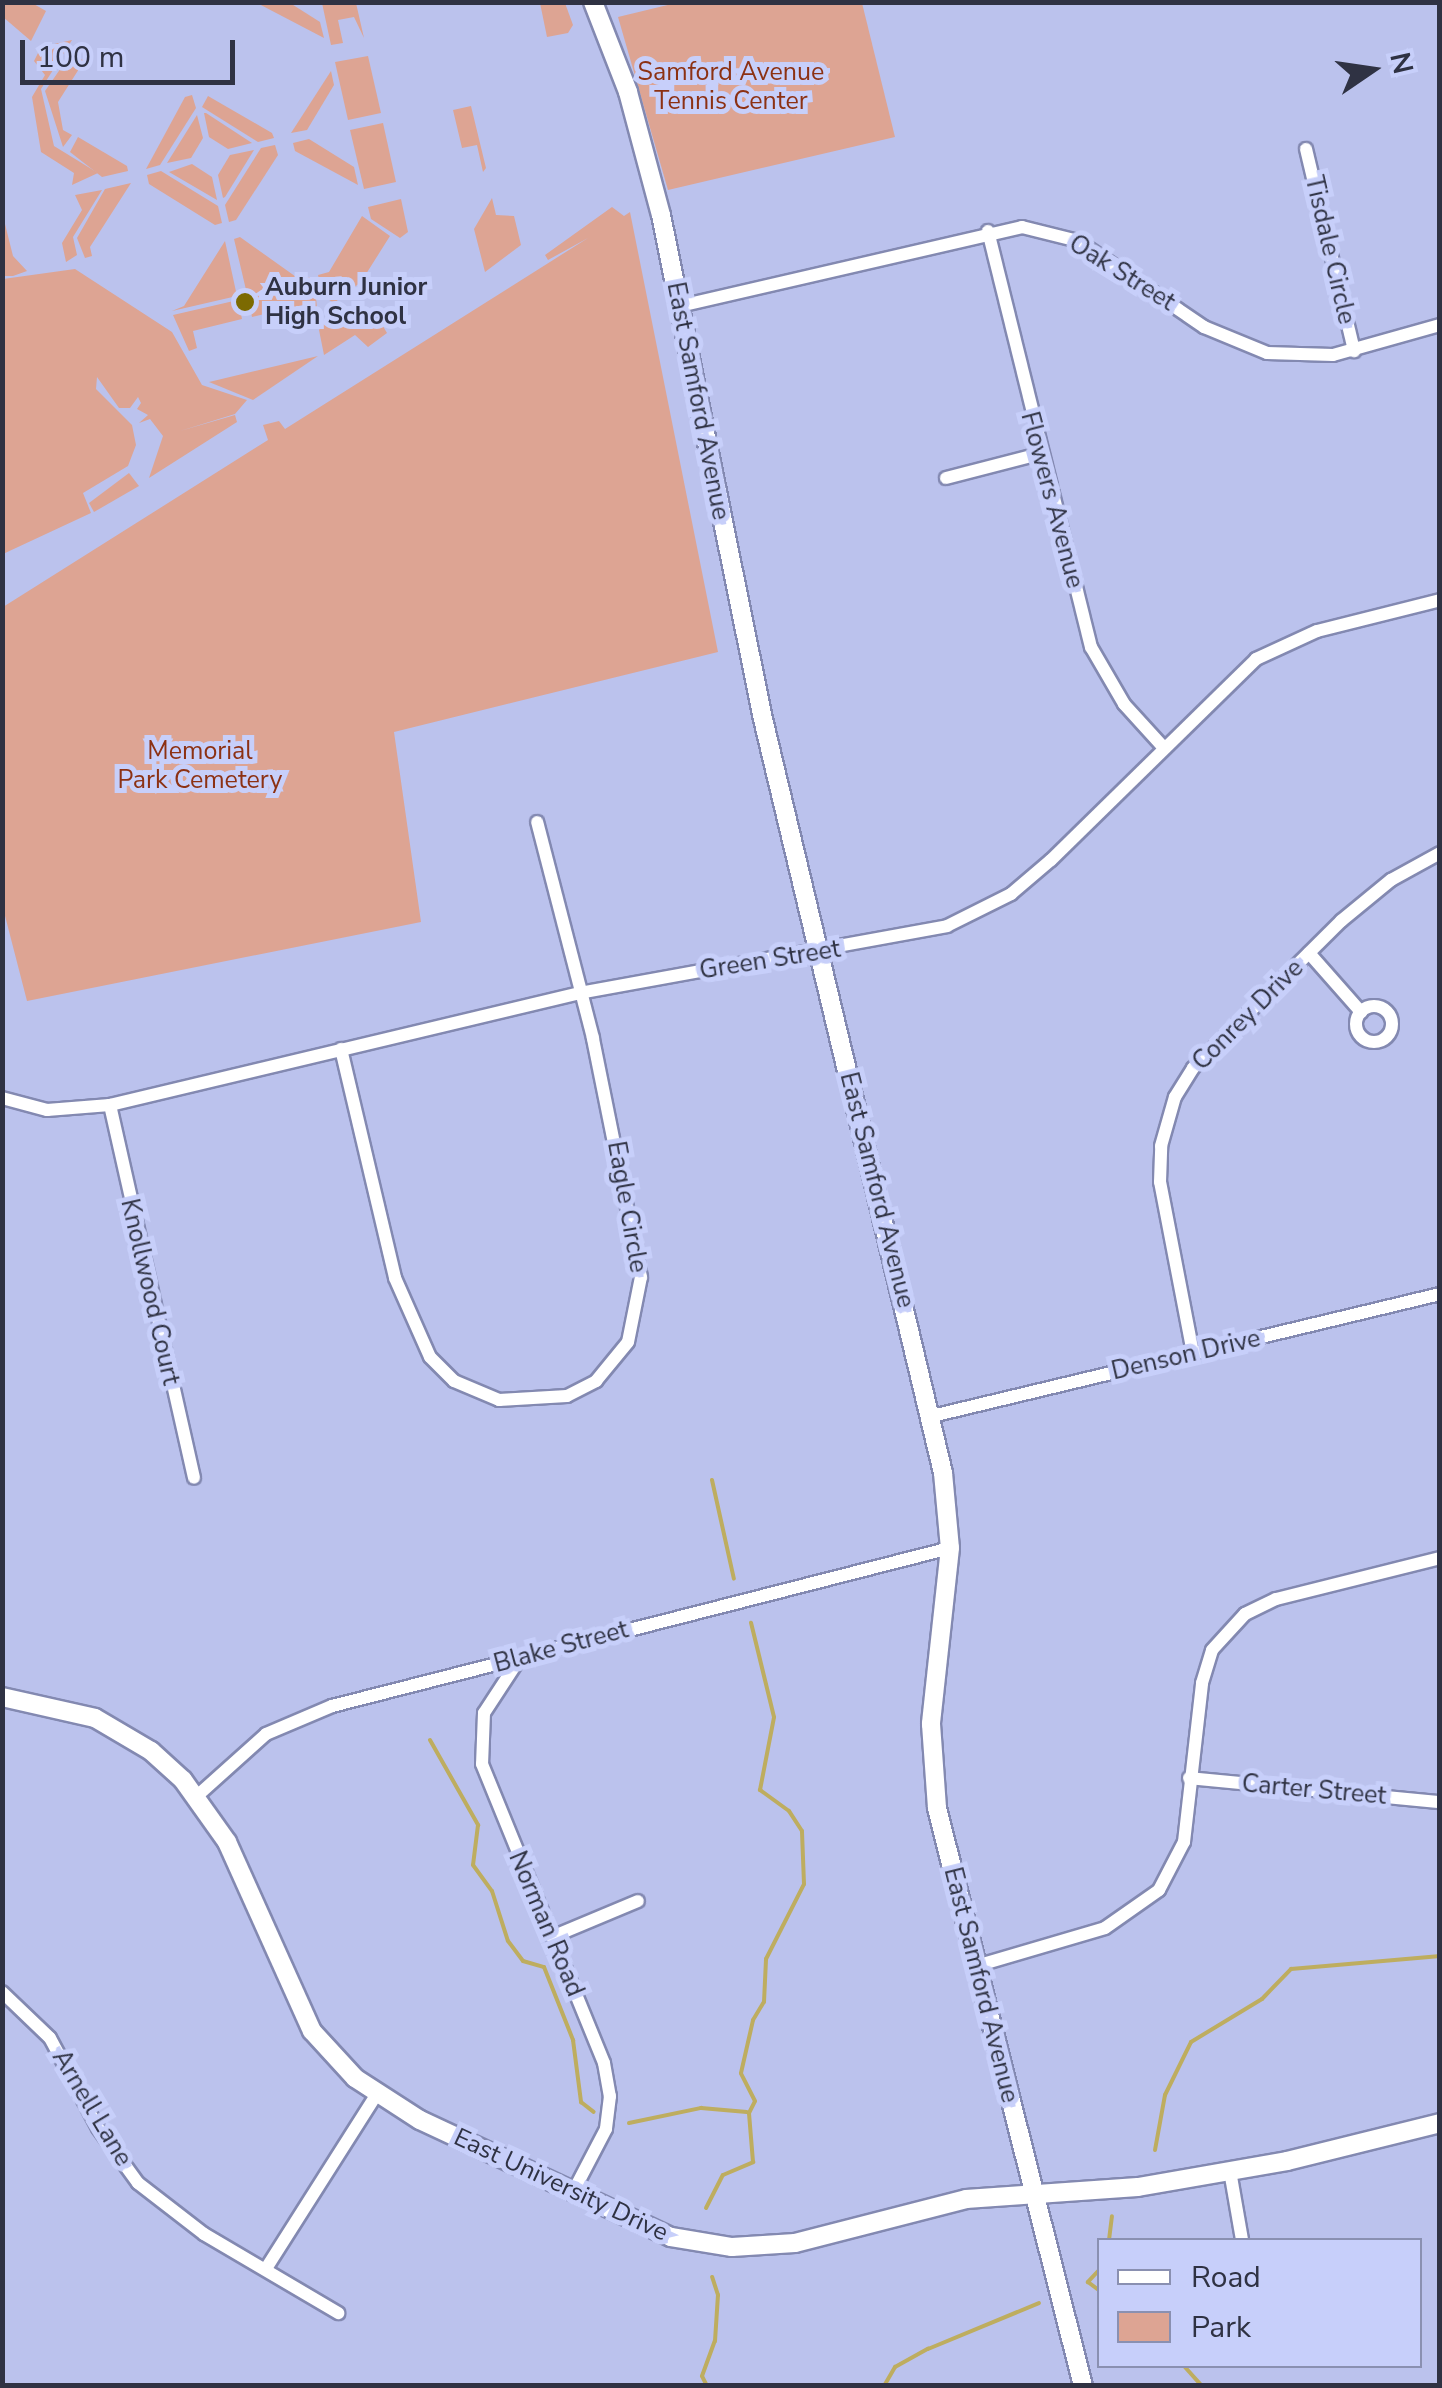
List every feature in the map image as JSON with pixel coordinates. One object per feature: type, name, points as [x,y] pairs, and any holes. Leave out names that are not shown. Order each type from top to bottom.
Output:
[{"type":"street","name":"East Samford Avenue","points":[[592,2],[628,92],[680,306],[762,719],[932,1416],[950,1548],[934,1674],[932,1758],[937,1808],[1030,2192],[1083,2386]]},
{"type":"street","name":"Tisdale Circle","points":[[1306,149],[1354,351]]},
{"type":"street","name":"Oak Street","points":[[680,306],[988,231],[1042,229],[1078,240],[1204,327],[1267,353],[1300,358],[1354,351],[1440,325]]},
{"type":"street","name":"Flowers Avenue","points":[[988,231],[1039,454],[1091,647],[1124,704],[1164,748]]},
{"type":"street","points":[[946,478],[1039,454]]},
{"type":"street","name":"Green Street","points":[[2,1098],[46,1110],[110,1104],[579,994],[820,954],[980,913],[1050,860],[1256,658],[1317,631],[1440,600]]},
{"type":"street","name":"Eagle Circle","points":[[341,1049],[395,1278],[430,1357],[454,1381],[484,1396],[533,1402],[567,1396],[596,1381],[620,1357],[635,1327],[641,1278],[538,822]]},
{"type":"street","name":"Conrey Drive","points":[[1194,1353],[1160,1182],[1169,1113],[1193,1068],[1309,953],[1378,890],[1440,853]]},
{"type":"street","points":[[1309,953],[1360,1012]]},
{"type":"street","name":"Knollwood Court","points":[[110,1104],[194,1478]]},
{"type":"street","name":"Denson Drive","points":[[932,1416],[1440,1294]]},
{"type":"street","name":"Blake Street","points":[[197,1796],[266,1734],[299,1718],[950,1548]]},
{"type":"street","points":[[976,1966],[1089,1935],[1147,1902],[1184,1842],[1189,1778],[1212,1650],[1245,1614],[1276,1599],[1440,1558]]},
{"type":"street","name":"Norman Road","points":[[520,1658],[484,1713],[482,1764],[604,2063],[610,2096],[606,2129],[572,2194]]},
{"type":"street","name":"East University Drive","points":[[2,1696],[55,1704],[114,1728],[167,1765],[197,1796],[227,1842],[312,2031],[377,2094],[572,2194],[670,2237],[753,2247],[966,2199],[1030,2192],[1117,2190],[1230,2172],[1440,2123]]},
{"type":"street","name":"Carter Street","points":[[1189,1778],[1440,1802]]},
{"type":"street","points":[[552,1937],[638,1900]]},
{"type":"street","name":"Arnell Lane","points":[[2,1992],[50,2038],[98,2128],[138,2182],[204,2234],[267,2266],[338,2314]]},
{"type":"street","points":[[267,2266],[377,2094]]},
{"type":"street","points":[[1230,2172],[1242,2238]]},
{"type":"green space","name":"Samford Avenue Tennis Center","points":[[680,2],[862,3],[895,137],[668,190],[618,17]]},
{"type":"green space","points":[[2,3],[32,3],[46,11],[31,41],[3,17]]},
{"type":"green space","points":[[257,3],[290,3],[320,22],[324,38]]},
{"type":"green space","points":[[322,3],[356,3],[364,38],[354,17],[338,20],[343,43],[331,45]]},
{"type":"green space","points":[[540,3],[565,3],[573,25],[568,33],[547,37]]},
{"type":"green space","points":[[72,40],[41,89],[54,146],[98,173],[72,185],[74,173],[41,152],[32,97],[45,75],[34,61],[41,47]]},
{"type":"green space","points":[[72,52],[84,61],[58,102],[63,130],[72,135],[63,147],[45,91]]},
{"type":"green space","points":[[368,56],[381,113],[348,120],[335,62]]},
{"type":"green space","points":[[331,71],[334,85],[307,130],[291,133]]},
{"type":"green space","points":[[192,95],[196,108],[160,165],[146,169],[185,97]]},
{"type":"green space","points":[[208,96],[272,133],[274,138],[258,142],[202,107]]},
{"type":"green space","points":[[471,106],[486,168],[483,172],[477,145],[462,148],[453,110]]},
{"type":"green space","points":[[204,113],[252,143],[228,149],[209,137]]},
{"type":"green space","points":[[197,115],[203,138],[191,158],[167,163]]},
{"type":"green space","points":[[383,123],[396,182],[364,189],[350,130]]},
{"type":"green space","points":[[78,137],[127,166],[128,171],[102,177],[70,152]]},
{"type":"green space","points":[[309,139],[354,167],[358,185],[295,151],[293,143]]},
{"type":"green space","points":[[275,145],[278,155],[236,220],[229,222],[225,205],[261,148]]},
{"type":"green space","points":[[254,150],[223,198],[218,175],[230,155]]},
{"type":"green space","points":[[192,164],[212,177],[217,200],[169,172]]},
{"type":"green space","points":[[161,171],[218,206],[222,223],[215,225],[149,184],[147,175]]},
{"type":"green space","points":[[131,183],[90,247],[92,256],[85,258],[77,238],[105,189]]},
{"type":"green space","points":[[102,190],[73,237],[77,255],[66,262],[62,243],[82,210],[75,195]]},
{"type":"green space","points":[[492,198],[496,215],[514,216],[521,245],[485,272],[474,229]]},
{"type":"green space","points":[[401,199],[408,232],[400,238],[371,219],[368,207]]},
{"type":"green space","name":"Memorial Park Cemetery","points":[[612,207],[624,216],[630,212],[718,652],[394,732],[421,922],[27,1001],[3,908],[3,607],[268,440],[263,425],[279,421],[285,429],[588,238],[548,260],[545,255]]},
{"type":"green space","points":[[2,212],[13,256],[27,271],[13,276],[3,276]]},
{"type":"green space","points":[[362,216],[390,236],[361,282],[334,303],[323,296],[318,275],[329,272]]},
{"type":"green space","points":[[240,237],[299,279],[310,277],[314,292],[247,294],[234,239]]},
{"type":"green space","points":[[225,241],[237,296],[172,311],[184,306]]},
{"type":"green space","points":[[75,269],[172,332],[202,385],[247,400],[235,414],[180,431],[235,415],[237,422],[149,478],[163,436],[150,419],[139,423],[148,415],[137,409],[141,403],[138,397],[130,408],[119,408],[97,377],[96,389],[132,425],[136,445],[128,466],[83,493],[91,513],[3,554],[3,279]]},
{"type":"green space","points":[[288,291],[316,297],[318,320],[312,321],[307,304],[252,317],[248,297]]},
{"type":"green space","points":[[238,300],[242,319],[193,331],[197,348],[189,351],[173,315]]},
{"type":"green space","points":[[335,307],[369,325],[380,321],[387,333],[368,347],[355,335],[324,355],[319,330]]},
{"type":"green space","points":[[318,356],[253,400],[209,382]]},
{"type":"green space","points":[[129,473],[139,486],[94,512],[89,503]]},
{"type":"waterway","points":[[712,1480],[734,1579]]},
{"type":"waterway","points":[[706,2208],[723,2175],[753,2162],[749,2113],[755,2101],[741,2073],[753,2020],[764,2002],[766,1959],[804,1884],[802,1831],[789,1811],[760,1790],[774,1717],[751,1623]]},
{"type":"waterway","points":[[430,1740],[478,1825],[473,1865],[492,1891],[508,1941],[523,1961],[544,1967],[573,2040],[581,2102],[594,2112]]},
{"type":"waterway","points":[[1155,2150],[1165,2095],[1191,2042],[1262,1999],[1291,1969],[1440,1956]]},
{"type":"waterway","points":[[629,2123],[701,2108],[747,2112]]},
{"type":"waterway","points":[[1109,2238],[1112,2216]]},
{"type":"waterway","points":[[1097,2272],[1088,2282],[1097,2289]]},
{"type":"waterway","points":[[707,2386],[702,2376],[715,2341],[718,2295],[712,2277]]},
{"type":"waterway","points":[[884,2386],[895,2367],[928,2349],[1039,2303]]},
{"type":"waterway","points":[[1186,2368],[1202,2386]]},
{"type":"waterway","points":[[1319,2386],[1349,2386]]},
{"type":"place","name":"Auburn Junior High School","points":[[245,302]]}]
